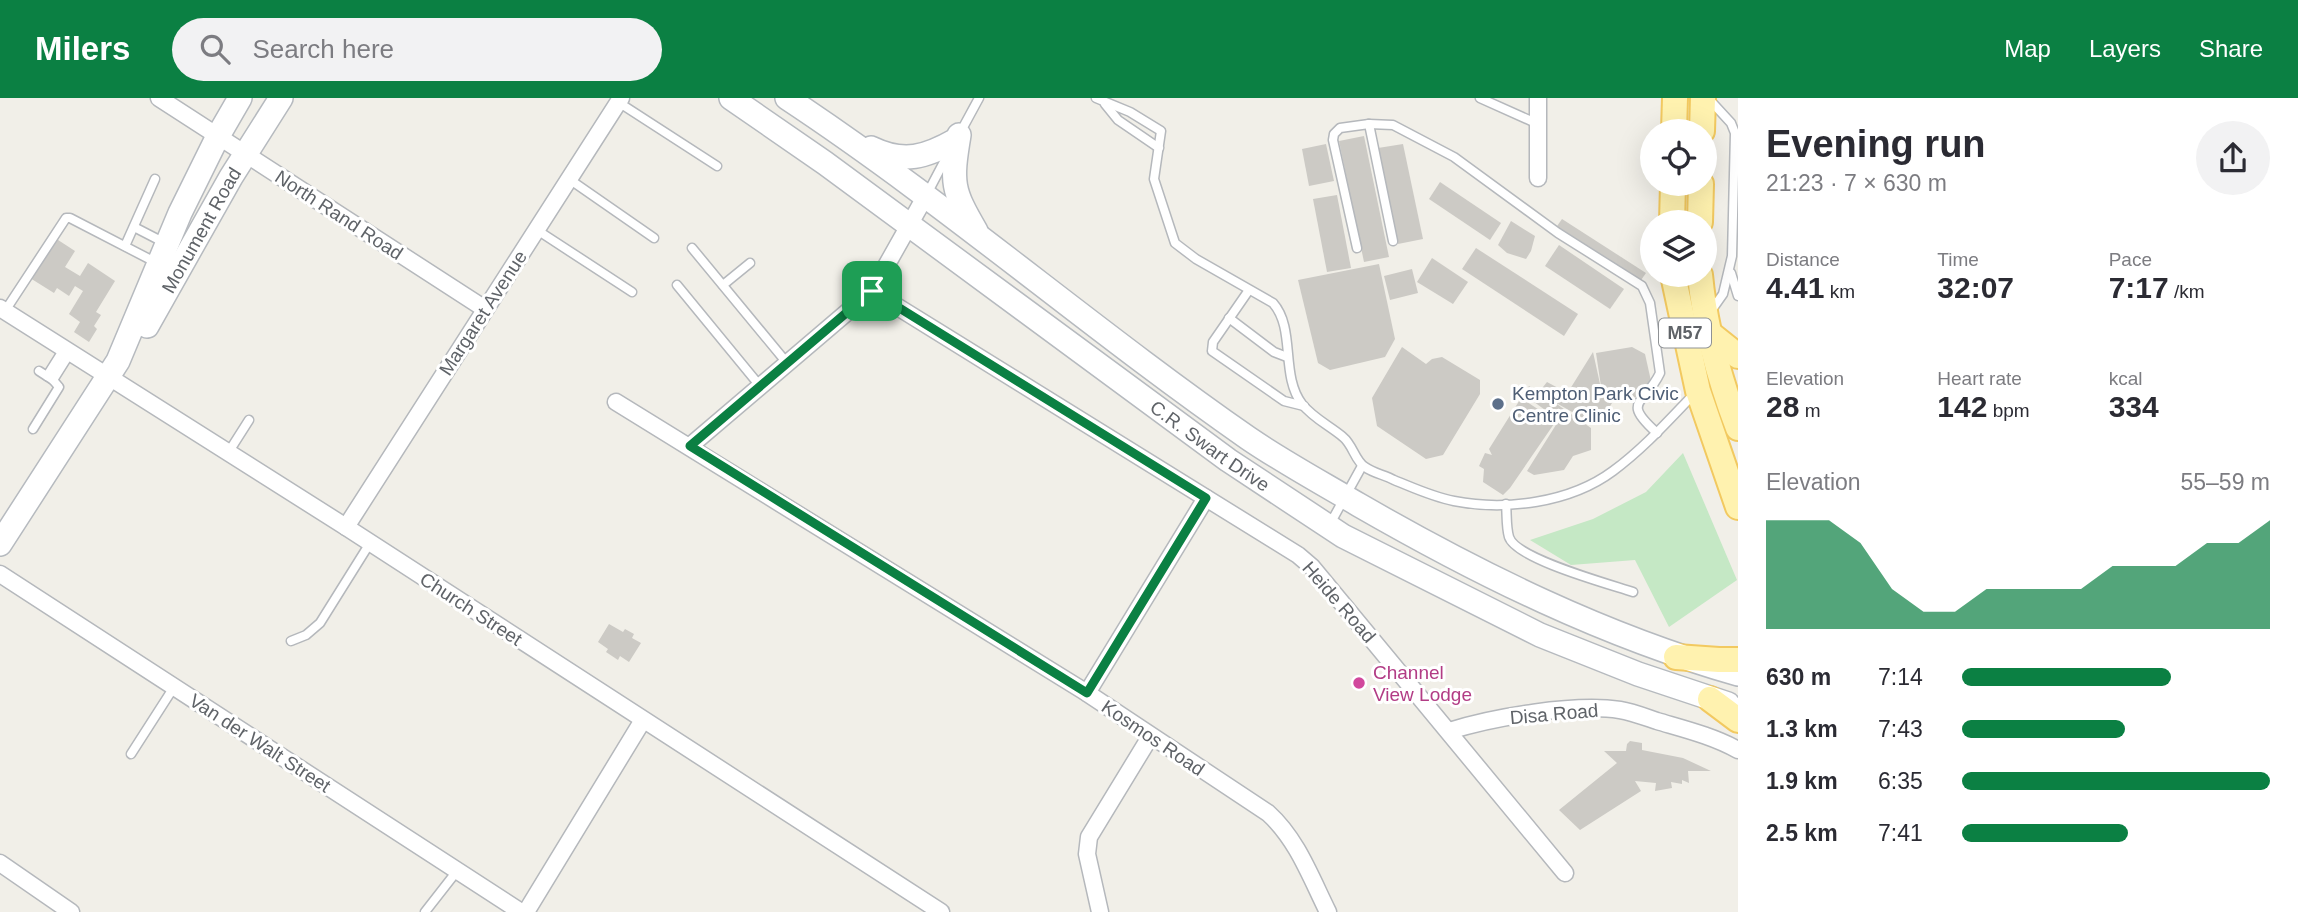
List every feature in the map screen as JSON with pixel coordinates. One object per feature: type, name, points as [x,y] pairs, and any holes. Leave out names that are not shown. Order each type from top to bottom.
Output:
[{"type":"main road","name":"Monument Road","points":[[0,544],[114,369],[163,254],[218,136],[240,98]]},
{"type":"main road","name":"Monument Road","points":[[114,369],[139,340],[177,270],[281,98]]},
{"type":"main road","name":"C.R. Swart Drive","points":[[731,98],[825,163],[1228,460],[1329,527],[1459,596],[1540,635],[1638,674],[1738,707]]},
{"type":"main road","name":"C.R. Swart Drive","points":[[786,98],[836,131],[1168,381],[1251,440],[1434,548],[1554,607],[1676,657],[1738,674]]},
{"type":"main road","points":[[1674,119],[1675,98]]},
{"type":"main road","points":[[1702,119],[1703,98]]},
{"type":"main road","points":[[836,131],[878,151],[898,157],[930,155],[958,138]]},
{"type":"main road","points":[[958,138],[953,171],[955,191],[981,240]]},
{"type":"main road","name":"M57","points":[[1680,287],[1721,377],[1738,507]]},
{"type":"main road","name":"M57","points":[[1702,287],[1707,326],[1738,428]]},
{"type":"main road","points":[[1676,657],[1738,660]]},
{"type":"main road","points":[[1710,699],[1738,720]]},
{"type":"street","name":"North Rand Road","points":[[159,98],[485,309]]},
{"type":"street","points":[[1538,98],[1538,178]]},
{"type":"street","name":"Margaret Avenue","points":[[345,527],[620,99]]},
{"type":"street","points":[[690,446],[872,291],[925,197]]},
{"type":"street","name":"Heide Road","points":[[872,291],[1298,555],[1312,567],[1565,873]]},
{"type":"street","name":"Church Street","points":[[3,310],[67,351],[114,369],[228,453],[941,912]]},
{"type":"street","name":"Kosmos Road","points":[[615,402],[1087,693],[1268,813],[1283,826],[1293,842],[1328,912]]},
{"type":"street","points":[[1087,693],[1206,498]]},
{"type":"street","name":"Van der Walt Street","points":[[0,574],[521,912]]},
{"type":"street","name":"Disa Road","points":[[1449,732],[1493,720],[1575,708],[1596,708],[1622,710],[1697,733],[1738,750]]},
{"type":"street","points":[[527,912],[643,720]]},
{"type":"street","points":[[1100,912],[1087,854],[1089,837],[1150,737]]},
{"type":"street","points":[[0,863],[71,912]]},
{"type":"lane","points":[[925,197],[979,98]]},
{"type":"lane","points":[[1480,98],[1538,124]]},
{"type":"lane","points":[[1707,326],[1723,294],[1730,267],[1735,134],[1731,123],[1708,98]]},
{"type":"lane","points":[[620,99],[717,166]]},
{"type":"lane","points":[[1100,100],[1129,112],[1162,133],[1154,179],[1175,243],[1196,260],[1273,303],[1280,311],[1294,389],[1304,406],[1350,444],[1362,466],[1424,493],[1453,501],[1482,505],[1530,503],[1578,491],[1612,472],[1721,377]]},
{"type":"lane","points":[[1100,100],[1118,120],[1159,148]]},
{"type":"lane","points":[[1369,124],[1393,241]]},
{"type":"lane","points":[[1357,248],[1333,141],[1334,134],[1340,128],[1369,124],[1393,125],[1454,157],[1558,233],[1642,286],[1650,303],[1660,373],[1640,400],[1638,409],[1640,418],[1657,433]]},
{"type":"lane","points":[[125,246],[155,179]]},
{"type":"lane","points":[[569,179],[654,238]]},
{"type":"lane","points":[[3,310],[65,218],[125,246],[163,254]]},
{"type":"lane","points":[[134,227],[163,254]]},
{"type":"lane","points":[[537,230],[632,292]]},
{"type":"lane","points":[[692,248],[787,363]]},
{"type":"lane","points":[[723,285],[750,263]]},
{"type":"lane","points":[[1730,267],[1738,296]]},
{"type":"lane","points":[[677,285],[760,386]]},
{"type":"lane","points":[[1249,290],[1213,342],[1212,351],[1284,401],[1304,406]]},
{"type":"lane","points":[[1229,318],[1274,352],[1287,357]]},
{"type":"lane","points":[[50,378],[67,351]]},
{"type":"lane","points":[[33,429],[59,387],[39,371]]},
{"type":"lane","points":[[228,453],[249,419]]},
{"type":"lane","points":[[1329,527],[1362,466]]},
{"type":"lane","points":[[1506,504],[1509,538],[1516,547],[1531,557],[1633,592]]},
{"type":"lane","points":[[291,640],[306,635],[320,623],[370,543]]},
{"type":"lane","points":[[131,754],[174,687]]},
{"type":"lane","points":[[425,912],[457,871]]},
{"type":"green space","points":[[1683,453],[1737,580],[1669,627],[1635,560],[1571,565],[1530,540],[1593,519],[1646,492]]},
{"type":"building","points":[[1364,136],[1389,257],[1364,262],[1339,141]]},
{"type":"building","points":[[1326,144],[1334,181],[1309,186],[1302,149]]},
{"type":"building","points":[[1403,144],[1423,239],[1398,244],[1378,148]]},
{"type":"building","points":[[1440,182],[1501,223],[1490,240],[1429,199]]},
{"type":"building","points":[[1337,195],[1351,268],[1327,272],[1313,199]]},
{"type":"building","points":[[1562,219],[1640,269],[1640,282],[1639,283],[1555,229]]},
{"type":"building","points":[[1511,221],[1535,236],[1526,259],[1507,253],[1498,245]]},
{"type":"building","points":[[55,238],[75,251],[65,267],[80,276],[88,263],[115,281],[96,312],[101,315],[89,342],[74,332],[80,322],[69,314],[83,291],[75,286],[69,296],[57,288],[54,293],[30,278]]},
{"type":"building","points":[[1559,245],[1624,289],[1610,309],[1545,266]]},
{"type":"building","points":[[1476,248],[1578,314],[1564,336],[1462,269]]},
{"type":"building","points":[[1432,258],[1468,282],[1453,304],[1417,282]]},
{"type":"building","points":[[1379,264],[1395,339],[1385,357],[1330,370],[1318,363],[1298,280]]},
{"type":"building","points":[[1412,269],[1418,293],[1390,300],[1384,276]]},
{"type":"building","points":[[1402,347],[1426,364],[1432,359],[1442,357],[1480,380],[1480,394],[1443,455],[1426,459],[1377,426],[1372,398]]},
{"type":"building","points":[[1632,347],[1645,354],[1651,381],[1639,397],[1614,399],[1602,393],[1596,353]]},
{"type":"building","points":[[1593,352],[1602,393],[1612,403],[1603,418],[1588,421],[1551,400],[1591,428],[1591,450],[1573,456],[1564,470],[1534,475],[1527,471],[1559,420],[1523,394],[1529,386],[1539,392],[1547,382],[1560,389],[1570,389]]},
{"type":"building","points":[[1521,398],[1556,421],[1503,495],[1483,482],[1484,469],[1479,466],[1485,453],[1492,455],[1489,449]]},
{"type":"building","points":[[609,624],[623,632],[625,629],[634,634],[632,638],[641,643],[629,662],[620,656],[618,660],[598,642]]},
{"type":"building","points":[[1630,741],[1642,743],[1642,750],[1683,758],[1711,771],[1688,771],[1689,783],[1682,780],[1682,784],[1671,782],[1672,788],[1655,791],[1656,783],[1635,781],[1641,791],[1580,830],[1559,810],[1617,763],[1604,751],[1626,751]]},
{"type":"place","name":"Kempton Park Civic Centre Clinic","points":[[1498,404]]},
{"type":"place","name":"Channel View Lodge","points":[[1359,683]]},
{"type":"route","points":[[872,291],[1206,498],[1087,693],[690,446],[872,291]]}]
